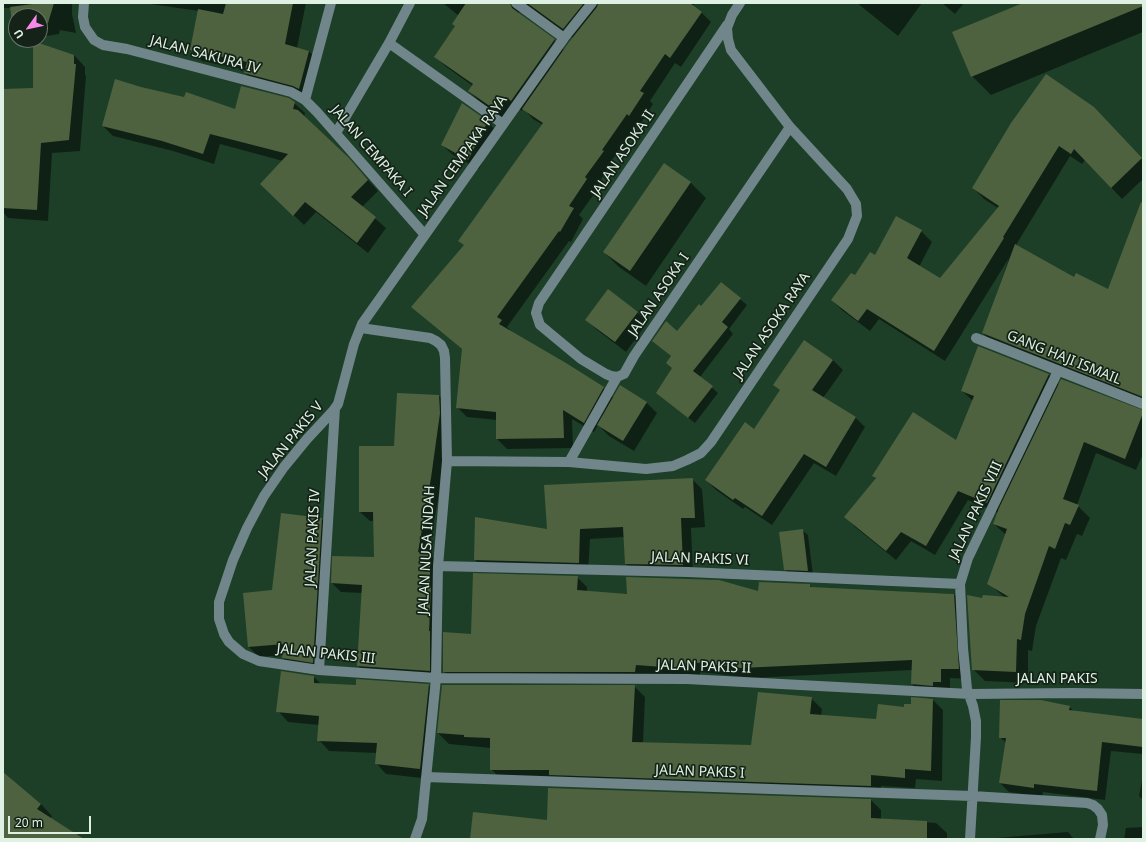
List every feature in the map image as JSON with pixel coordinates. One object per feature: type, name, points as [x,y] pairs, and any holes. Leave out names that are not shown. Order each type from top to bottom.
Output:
[{"type":"street","name":"JALAN SAKURA IV","points":[[84,3],[84,22],[88,32],[94,40],[103,45],[291,92]]},
{"type":"street","points":[[305,100],[331,3]]},
{"type":"street","points":[[336,133],[389,43],[410,3]]},
{"type":"street","points":[[516,3],[564,38]]},
{"type":"street","name":"JALAN CEMPAKA RAYA","points":[[361,328],[564,38],[592,3]]},
{"type":"street","points":[[728,23],[740,3]]},
{"type":"street","name":"JALAN ASOKA RAYA","points":[[447,461],[569,462],[646,469],[673,466],[700,453],[715,435],[848,239],[857,216],[856,204],[843,182],[790,127],[731,50],[727,34],[728,23]]},
{"type":"street","name":"JALAN ASOKA II","points":[[617,377],[606,374],[581,359],[540,326],[536,313],[537,306],[728,23]]},
{"type":"street","points":[[389,43],[503,124]]},
{"type":"street","name":"JALAN CEMPAKA I","points":[[291,92],[305,100],[318,112],[425,235]]},
{"type":"street","name":"JALAN ASOKA I","points":[[569,462],[617,377],[624,374],[627,370],[634,356],[790,127]]},
{"type":"street","name":"JALAN PAKIS V","points":[[224,634],[219,619],[219,602],[233,560],[247,528],[264,496],[284,467],[335,408],[340,399],[347,369],[361,328]]},
{"type":"street","name":"JALAN NUSA INDAH","points":[[361,328],[436,340],[441,345],[445,358],[447,461],[438,566],[436,678],[422,819],[415,839]]},
{"type":"street","name":"GANG HAJI ISMAIL","points":[[976,338],[1143,404]]},
{"type":"street","name":"JALAN PAKIS VIII","points":[[970,839],[976,729],[975,716],[968,689],[962,648],[960,584],[968,558],[1058,371]]},
{"type":"street","name":"JALAN PAKIS IV","points":[[319,670],[335,408]]},
{"type":"street","name":"JALAN PAKIS VI","points":[[438,566],[688,572],[960,584]]},
{"type":"street","name":"JALAN PAKIS III","points":[[224,634],[235,649],[259,661],[319,670],[436,678]]},
{"type":"street","name":"JALAN PAKIS II","points":[[436,678],[688,679],[970,694]]},
{"type":"street","name":"JALAN PAKIS","points":[[970,694],[1143,694]]},
{"type":"street","name":"JALAN PAKIS I","points":[[426,777],[972,796],[1090,804],[1098,809],[1103,819],[1100,839]]},
{"type":"building","points":[[40,3],[54,3],[48,23],[48,8],[10,7]]},
{"type":"building","points":[[226,3],[293,3],[285,44],[309,51],[299,89],[293,86],[244,73],[247,62],[190,50],[198,9],[223,14]]},
{"type":"building","points":[[466,3],[510,3],[512,8],[555,39],[511,101],[506,97],[500,107],[496,104],[494,109],[468,91],[473,84],[434,57],[455,26],[452,24]]},
{"type":"building","points":[[527,3],[584,3],[563,29]]},
{"type":"building","points":[[598,3],[690,3],[702,12],[670,58],[665,54],[640,91],[644,93],[629,116],[627,114],[602,150],[604,151],[585,177],[587,179],[569,206],[574,208],[560,232],[559,231],[497,317],[502,320],[499,324],[604,387],[584,423],[563,410],[564,438],[496,439],[496,412],[456,408],[462,349],[411,307],[464,245],[458,241],[543,123],[522,109],[569,42],[597,7]]},
{"type":"building","points":[[1023,3],[1143,3],[1143,6],[971,77],[952,32]]},
{"type":"building","points":[[48,46],[74,55],[74,64],[76,64],[69,140],[41,143],[37,210],[3,208],[3,89],[33,88],[33,48],[48,48]]},
{"type":"building","points":[[1046,74],[1094,107],[1142,158],[1111,188],[1074,149],[1071,154],[1059,146],[934,351],[867,309],[858,321],[831,300],[851,273],[855,275],[870,252],[875,255],[896,216],[922,230],[907,258],[940,278],[999,206],[972,188],[1011,123]]},
{"type":"building","points":[[115,79],[184,97],[186,92],[235,109],[241,86],[289,98],[295,102],[293,109],[298,110],[349,158],[368,180],[351,197],[376,217],[357,243],[305,202],[293,216],[260,184],[288,154],[210,134],[203,154],[162,141],[102,126]]},
{"type":"building","points":[[462,103],[488,121],[468,160],[441,145]]},
{"type":"building","points":[[664,163],[691,182],[630,271],[603,252]]},
{"type":"building","points":[[1141,202],[1143,203],[1143,397],[982,333],[1015,244],[1074,277],[1076,273],[1108,289]]},
{"type":"building","points":[[721,282],[741,298],[722,322],[728,327],[693,371],[713,386],[688,418],[656,393],[672,368],[666,363],[671,356],[652,341],[666,321],[677,331],[699,304],[701,306]]},
{"type":"building","points":[[608,289],[638,312],[615,342],[585,320]]},
{"type":"building","points":[[804,340],[833,360],[812,390],[856,417],[826,467],[804,454],[762,516],[735,498],[733,500],[705,480],[745,422],[754,429],[780,390],[773,385]]},
{"type":"building","points":[[978,346],[1049,374],[987,503],[958,491],[926,546],[901,532],[886,551],[844,517],[876,478],[872,476],[913,412],[956,440],[974,396],[961,391]]},
{"type":"building","points":[[1061,379],[1143,410],[1143,413],[1125,459],[1084,442],[1063,499],[1079,505],[1070,525],[1065,523],[1055,549],[1049,546],[1025,614],[1021,640],[1017,639],[1016,672],[972,670],[967,595],[982,598],[983,595],[1009,597],[987,584],[1007,529],[993,524],[999,508]]},
{"type":"building","points":[[620,385],[647,402],[623,441],[597,425]]},
{"type":"building","points":[[397,393],[439,395],[440,413],[431,478],[418,552],[430,553],[430,671],[357,666],[362,585],[331,583],[332,556],[374,557],[373,512],[359,512],[359,446],[394,446]]},
{"type":"building","points":[[693,478],[695,518],[681,518],[683,565],[625,564],[623,527],[580,529],[579,563],[474,560],[475,517],[547,529],[544,485]]},
{"type":"building","points":[[281,513],[322,518],[313,663],[282,658],[284,644],[248,647],[243,593],[272,590]]},
{"type":"building","points":[[803,529],[808,571],[784,570],[779,532]]},
{"type":"building","points":[[473,573],[578,576],[577,590],[627,594],[626,577],[719,580],[758,591],[759,582],[810,584],[810,587],[954,594],[959,669],[941,669],[941,682],[933,682],[933,686],[911,684],[912,660],[741,668],[691,662],[690,669],[636,665],[635,672],[443,672],[443,632],[471,634]]},
{"type":"building","points":[[281,671],[314,676],[314,683],[356,685],[356,679],[429,684],[420,769],[375,764],[377,743],[317,741],[319,716],[276,712]]},
{"type":"building","points":[[442,685],[635,685],[632,742],[751,745],[758,692],[812,697],[810,714],[876,719],[878,704],[904,707],[904,704],[911,704],[911,697],[933,699],[931,771],[905,769],[905,778],[871,775],[871,786],[549,775],[549,770],[490,770],[490,738],[464,737],[464,735],[437,733]]},
{"type":"building","points":[[1000,700],[1041,700],[1070,706],[1069,710],[1143,719],[1143,747],[1102,742],[1097,791],[1034,784],[1034,788],[999,783],[1006,738],[999,738]]},
{"type":"building","points":[[3,772],[41,804],[37,809],[84,839],[3,839]]},
{"type":"building","points":[[548,788],[871,799],[871,818],[927,821],[927,839],[470,839],[473,812],[547,820]]}]
